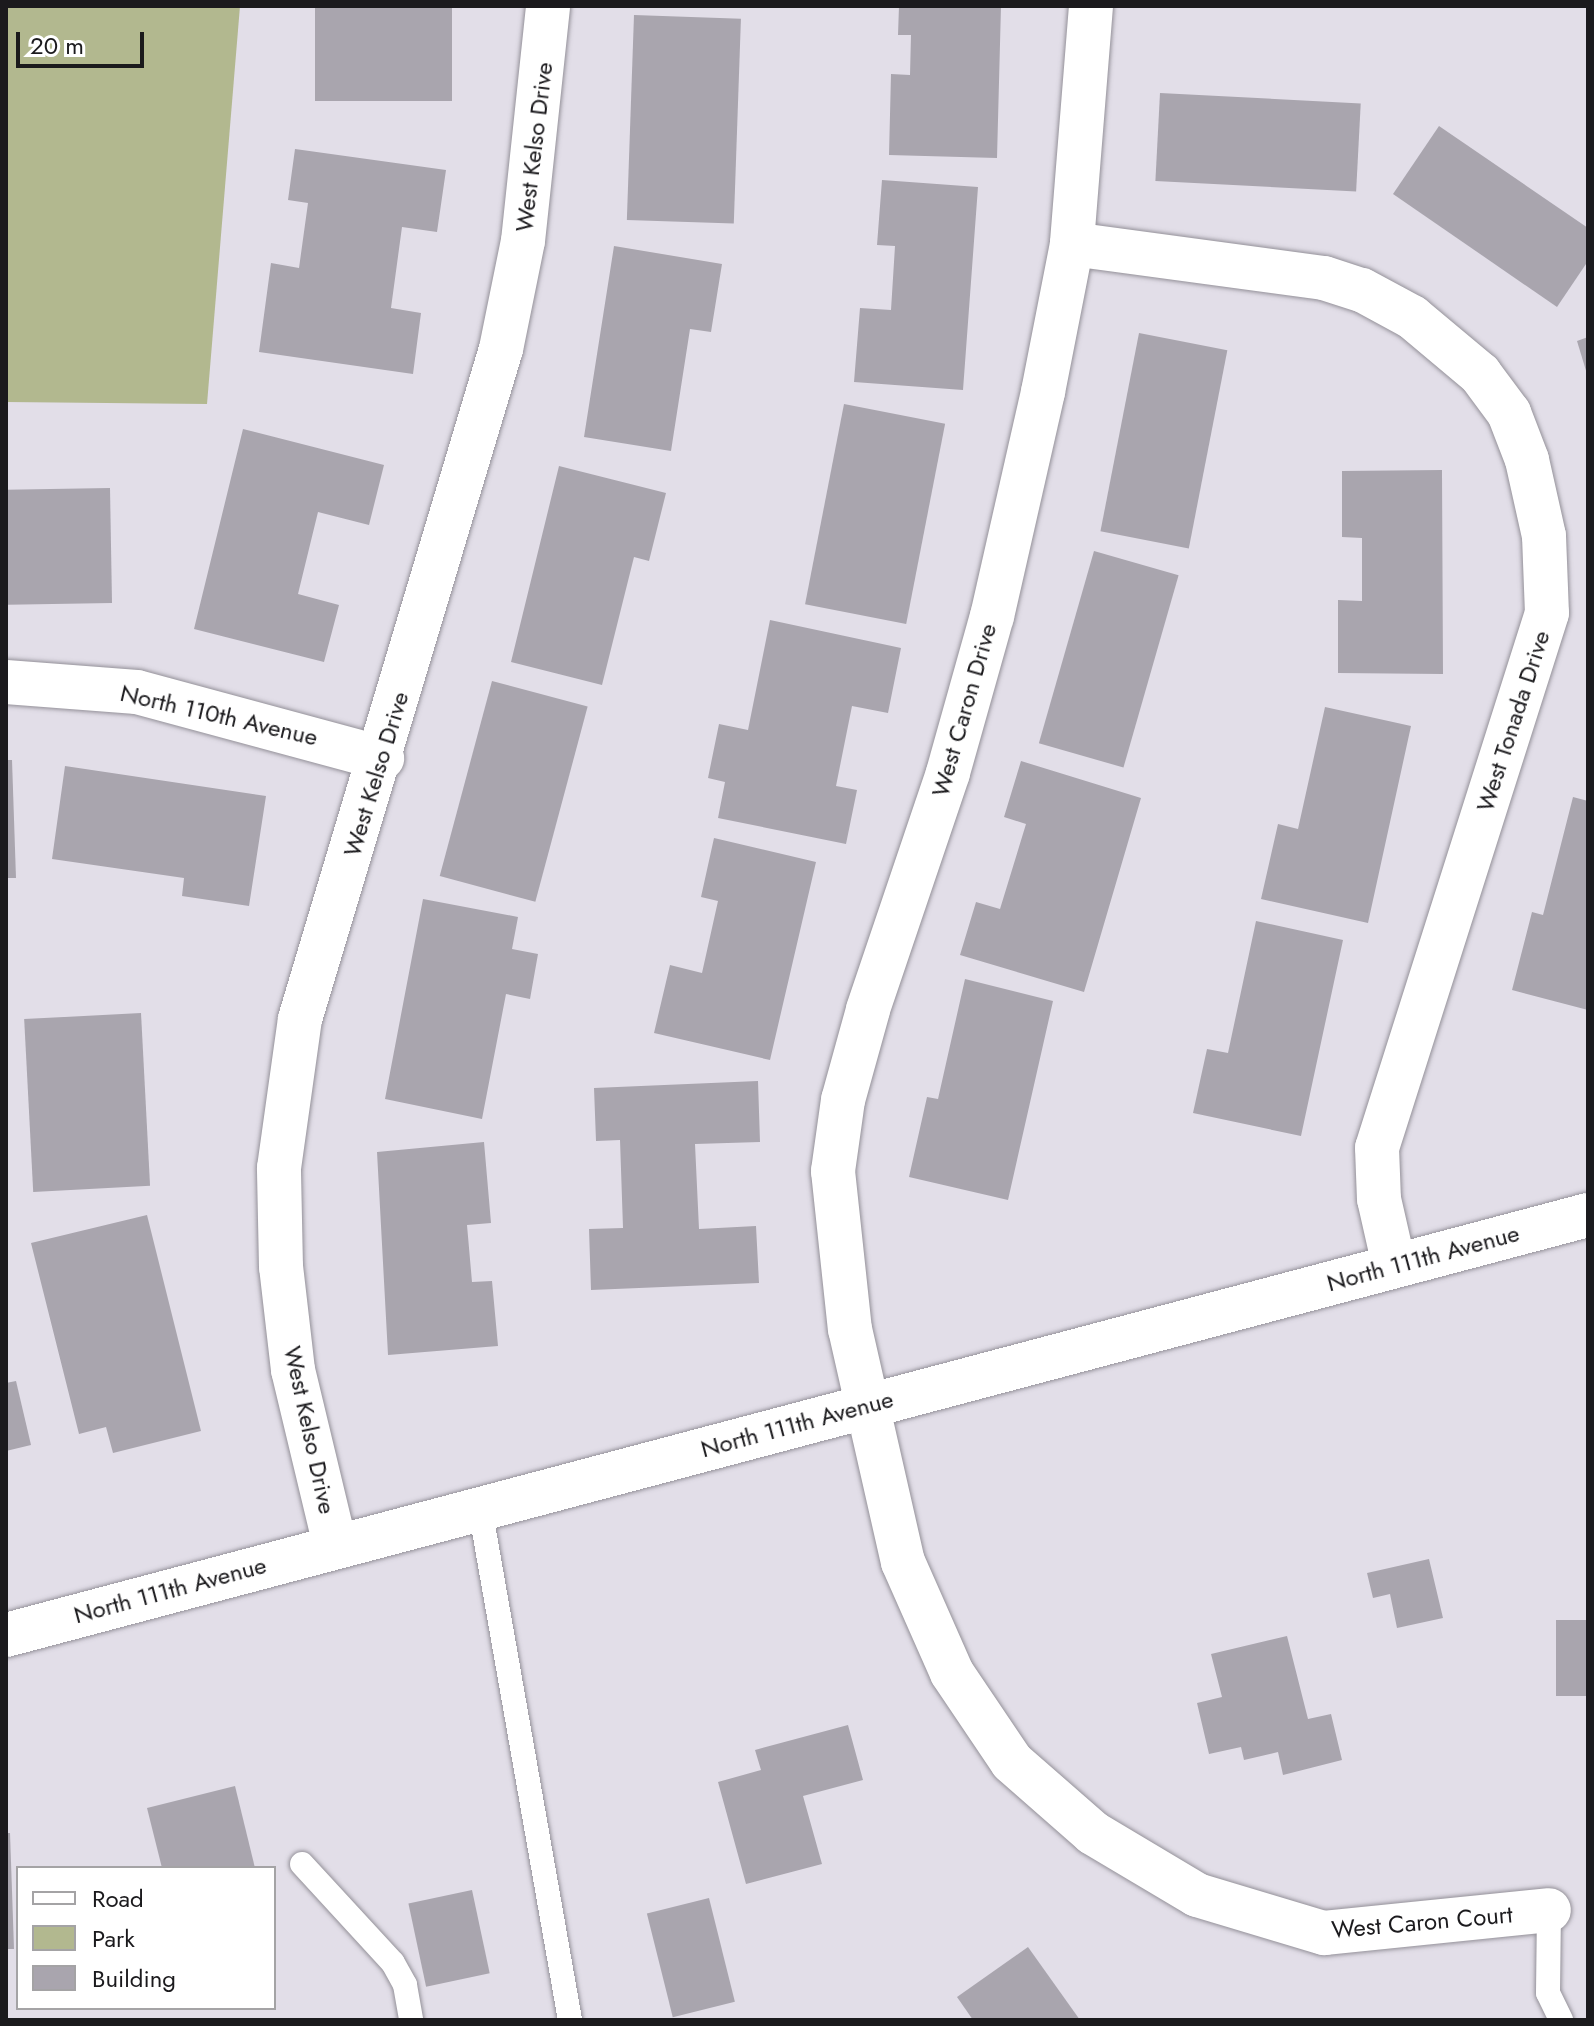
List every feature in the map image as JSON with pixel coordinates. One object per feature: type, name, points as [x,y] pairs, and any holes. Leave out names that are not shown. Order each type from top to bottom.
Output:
[{"type":"street","name":"West Kelso Drive","points":[[335,1545],[293,1370],[281,1267],[279,1168],[300,1019],[382,758],[501,349],[523,241],[548,6]]},
{"type":"street","name":"West Caron Drive","points":[[868,1406],[839,1248],[833,1171],[843,1100],[992,616],[1072,244],[1091,6]]},
{"type":"street","name":"West Tonada Drive","points":[[1072,244],[1324,278],[1362,290],[1412,317],[1480,374],[1509,413],[1527,460],[1544,536],[1547,613],[1377,1148],[1379,1199],[1394,1265]]},
{"type":"street","name":"North 110th Avenue","points":[[6,682],[137,692],[382,758]]},
{"type":"street","name":"North 111th Avenue","points":[[6,1635],[335,1545],[1588,1215]]},
{"type":"street","name":"West Caron Court","points":[[868,1406],[903,1562],[952,1673],[1012,1762],[1093,1833],[1197,1895],[1324,1933],[1549,1910]]},
{"type":"lane","points":[[480,1508],[570,2020]]},
{"type":"lane","points":[[302,1864],[393,1963],[405,1985],[411,2020]]},
{"type":"lane","points":[[1549,1910],[1548,1993],[1561,2020]]},
{"type":"green space","points":[[6,6],[240,6],[207,404],[6,402]]},
{"type":"building","points":[[315,6],[452,6],[452,101],[315,101]]},
{"type":"building","points":[[899,6],[1001,6],[997,158],[889,155],[891,74],[910,75],[911,35],[898,35]]},
{"type":"building","points":[[634,15],[741,19],[734,224],[627,220]]},
{"type":"building","points":[[1160,93],[1361,104],[1356,191],[1155,181]]},
{"type":"building","points":[[1439,126],[1588,228],[1588,261],[1557,307],[1393,194]]},
{"type":"building","points":[[295,149],[446,170],[437,232],[402,227],[391,308],[421,313],[413,374],[259,352],[271,263],[299,268],[308,203],[288,200]]},
{"type":"building","points":[[882,180],[978,187],[963,390],[854,382],[860,308],[891,310],[895,246],[877,245]]},
{"type":"building","points":[[614,246],[722,264],[711,332],[690,329],[671,451],[584,437]]},
{"type":"building","points":[[1139,333],[1227,350],[1189,548],[1100,531]]},
{"type":"building","points":[[1588,337],[1588,374],[1587,374],[1577,341]]},
{"type":"building","points":[[844,404],[945,424],[906,624],[805,604]]},
{"type":"building","points":[[243,429],[384,465],[369,525],[318,512],[298,594],[339,605],[324,662],[194,629]]},
{"type":"building","points":[[559,466],[666,493],[649,561],[634,557],[602,685],[511,662]]},
{"type":"building","points":[[1442,470],[1443,674],[1338,673],[1338,600],[1362,601],[1362,538],[1342,537],[1342,471]]},
{"type":"building","points":[[110,488],[112,603],[8,605],[6,490]]},
{"type":"building","points":[[1094,551],[1179,575],[1123,768],[1039,743]]},
{"type":"building","points":[[770,620],[901,648],[888,713],[852,706],[836,786],[857,790],[846,844],[718,818],[725,782],[708,778],[719,724],[748,730]]},
{"type":"building","points":[[492,681],[588,707],[535,902],[440,876]]},
{"type":"building","points":[[1325,707],[1411,726],[1368,923],[1261,899],[1278,824],[1298,829]]},
{"type":"building","points":[[6,760],[12,760],[16,878],[6,878]]},
{"type":"building","points":[[1021,761],[1141,798],[1084,992],[960,955],[976,902],[1000,909],[1026,824],[1004,817]]},
{"type":"building","points":[[65,766],[266,796],[249,906],[182,896],[184,878],[52,859]]},
{"type":"building","points":[[1573,797],[1588,801],[1588,1010],[1512,990],[1532,912],[1543,915]]},
{"type":"building","points":[[714,838],[816,862],[770,1060],[654,1033],[670,965],[702,973],[718,901],[701,897]]},
{"type":"building","points":[[423,899],[518,917],[512,949],[538,954],[530,999],[506,994],[482,1119],[385,1099]]},
{"type":"building","points":[[1256,921],[1343,940],[1301,1136],[1193,1113],[1207,1049],[1228,1053]]},
{"type":"building","points":[[965,979],[1053,1001],[1008,1200],[909,1177],[927,1097],[938,1099]]},
{"type":"building","points":[[141,1013],[150,1186],[33,1192],[24,1019]]},
{"type":"building","points":[[758,1081],[760,1142],[695,1144],[699,1229],[756,1226],[759,1283],[591,1290],[589,1229],[623,1228],[620,1140],[596,1141],[594,1088]]},
{"type":"building","points":[[484,1142],[491,1223],[467,1225],[472,1282],[492,1281],[498,1346],[388,1355],[377,1152]]},
{"type":"building","points":[[147,1215],[201,1431],[113,1453],[106,1427],[79,1434],[31,1243]]},
{"type":"building","points":[[16,1381],[31,1445],[6,1451],[6,1383]]},
{"type":"building","points":[[1429,1559],[1443,1618],[1397,1628],[1390,1594],[1373,1598],[1367,1573]]},
{"type":"building","points":[[1556,1620],[1588,1620],[1588,1696],[1556,1696]]},
{"type":"building","points":[[1287,1636],[1308,1719],[1331,1714],[1342,1760],[1283,1775],[1278,1752],[1244,1760],[1241,1747],[1209,1754],[1197,1703],[1222,1697],[1211,1654]]},
{"type":"building","points":[[848,1725],[863,1780],[803,1796],[822,1864],[746,1884],[718,1782],[761,1770],[755,1750]]},
{"type":"building","points":[[235,1786],[255,1866],[162,1866],[147,1808]]},
{"type":"building","points":[[6,1833],[10,1833],[14,1949],[6,1949]]},
{"type":"building","points":[[472,1890],[490,1973],[426,1987],[408,1904]]},
{"type":"building","points":[[709,1898],[735,2002],[673,2017],[647,1913]]},
{"type":"building","points":[[1028,1947],[1080,2020],[973,2020],[957,1997]]}]
